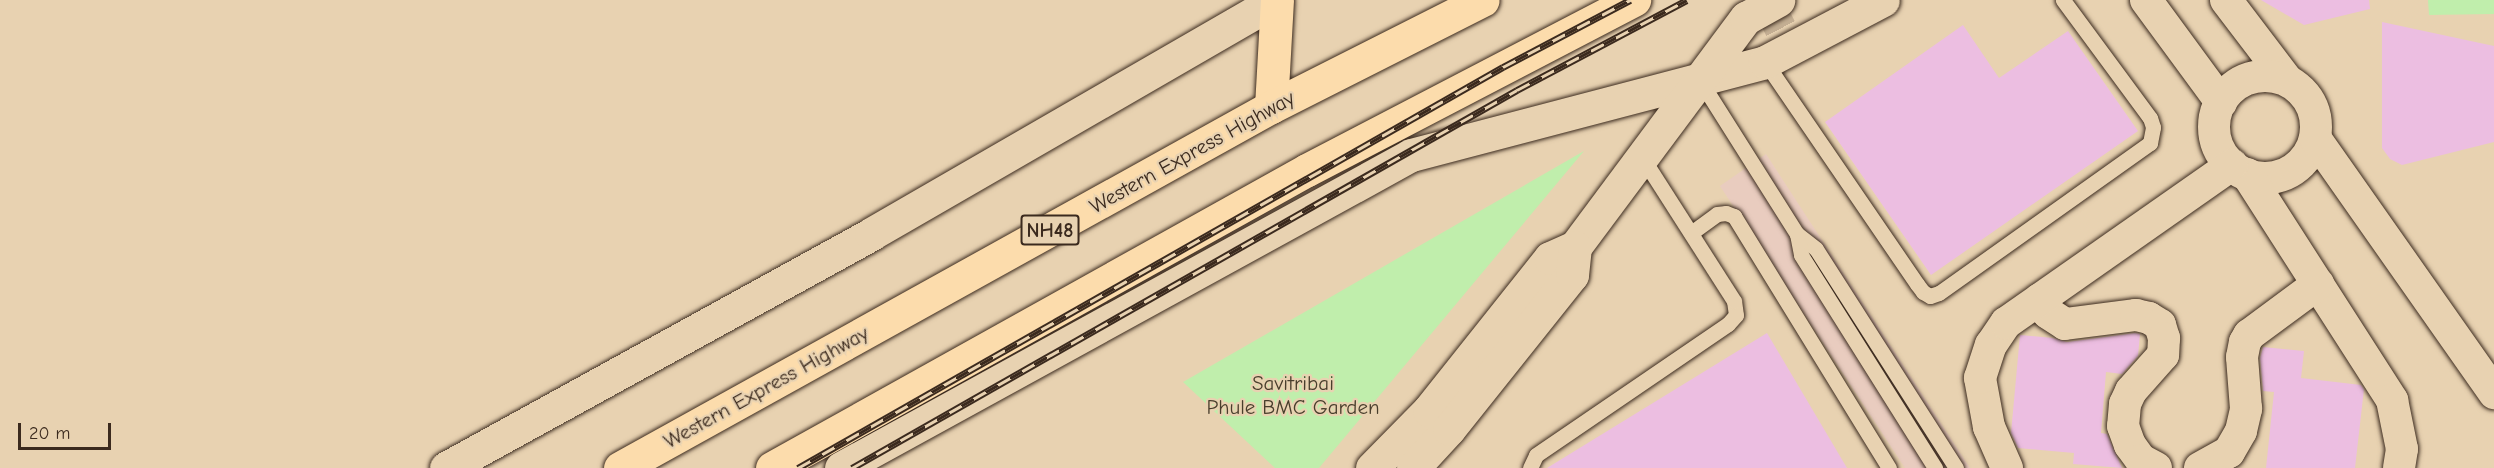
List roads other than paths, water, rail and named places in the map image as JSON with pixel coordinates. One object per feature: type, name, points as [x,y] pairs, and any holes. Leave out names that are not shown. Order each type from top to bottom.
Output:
[{"type":"highway","points":[[1271,107],[1276,0]]},
{"type":"highway","name":"Western Express Highway","points":[[620,468],[1271,107],[1484,0]]},
{"type":"highway","points":[[772,468],[1307,170],[1634,0]]},
{"type":"main road","points":[[446,468],[871,234],[1276,0]]},
{"type":"main road","points":[[1372,468],[1439,420],[1572,275],[1575,247],[1699,78],[1746,18],[1778,0]]},
{"type":"main road","points":[[841,468],[1411,155],[1765,62],[1882,0]]},
{"type":"main road","points":[[1413,468],[1439,420]]},
{"type":"street","points":[[2146,0],[2221,102]]},
{"type":"street","points":[[2007,468],[1989,428],[1980,378],[1991,345],[2006,323],[2240,170],[2265,177],[2282,175],[2297,167],[2308,154],[2315,138],[2316,121],[2311,104],[2301,90],[2287,80],[2226,0]]},
{"type":"street","points":[[2287,80],[2270,76],[2253,77],[2234,86],[2221,102],[2215,119],[2215,136],[2222,152],[2240,170],[2318,284],[2392,400],[2402,449],[2399,468]]},
{"type":"street","points":[[2315,138],[2494,393]]},
{"type":"street","points":[[2200,468],[2229,453],[2241,430],[2246,409],[2242,357],[2249,335],[2318,284]]},
{"type":"street","points":[[2040,299],[2048,313],[2065,324],[2136,315],[2149,318],[2160,325],[2164,338],[2163,356],[2132,391],[2125,404],[2124,426],[2130,445],[2141,460],[2156,468]]},
{"type":"lane","points":[[1765,62],[1917,284],[1923,292],[1930,296],[1939,293],[2150,143],[2153,127],[2150,118],[2063,0]]},
{"type":"lane","points":[[1699,78],[1797,234],[1816,249],[1956,468]]},
{"type":"lane","points":[[1530,468],[1536,455],[1728,324],[1736,315],[1734,301],[1642,157]]},
{"type":"lane","points":[[1691,233],[1717,214],[1726,213],[1734,216],[1888,468]]},
{"type":"lane","points":[[1797,234],[1801,255],[1935,468]]},
{"type":"tunnel","points":[[1766,0],[1791,49]]},
{"type":"railway","points":[[798,468],[1503,67],[1630,0]]},
{"type":"railway","points":[[852,468],[1517,90],[1687,0]]},
{"type":"park label","name":"Savitribai Phule BMC Garden","points":[[1293,395]]}]
